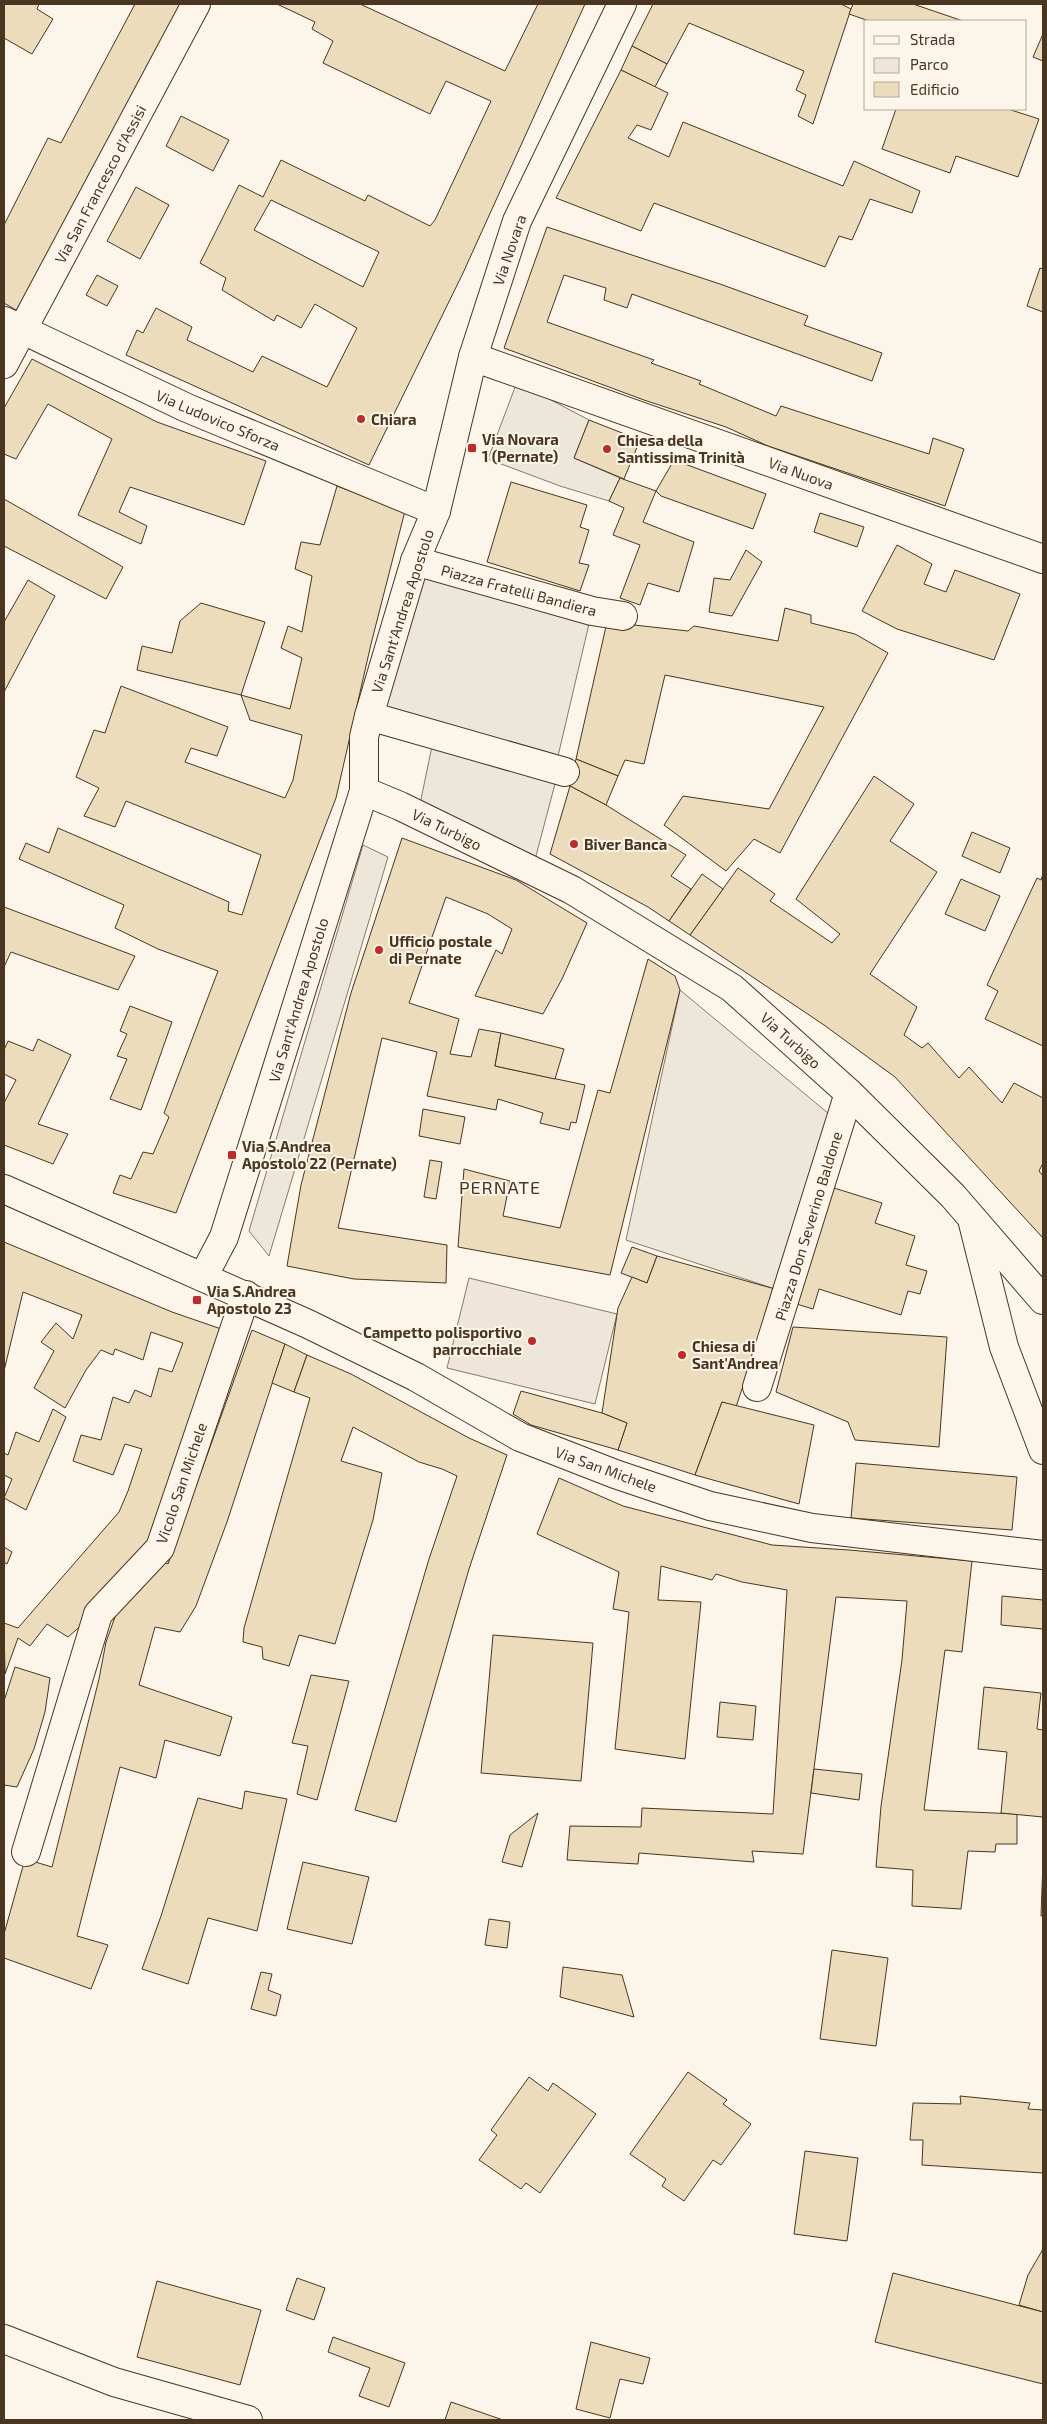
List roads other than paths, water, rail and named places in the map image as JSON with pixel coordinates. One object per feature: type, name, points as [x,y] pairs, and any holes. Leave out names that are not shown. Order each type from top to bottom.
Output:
[{"type":"street","name":"Via San Francesco d'Assisi","points":[[4,364],[12,326],[196,4]]},
{"type":"street","name":"Via Novara","points":[[436,511],[473,357],[517,221],[622,4]]},
{"type":"street","name":"Via Ludovico Sforza","points":[[12,326],[187,408],[436,511]]},
{"type":"street","name":"Via Nuova","points":[[473,357],[1043,559]]},
{"type":"street","name":"Via Sant'Andrea Apostolo","points":[[204,1277],[224,1237],[364,791],[364,737],[369,716],[415,562],[436,511]]},
{"type":"street","name":"Piazza Fratelli Bandiera","points":[[415,562],[592,611],[623,616]]},
{"type":"street","points":[[369,716],[565,772]]},
{"type":"street","name":"Via Turbigo","points":[[364,791],[409,810],[572,890],[660,942],[732,988],[849,1093],[953,1196],[972,1220],[1004,1348],[1043,1450]]},
{"type":"street","name":"Piazza Don Severino Baldone","points":[[757,1387],[849,1093]]},
{"type":"street","points":[[4,1188],[204,1277]]},
{"type":"street","points":[[972,1220],[1043,1300]]},
{"type":"street","name":"Via San Michele","points":[[204,1277],[246,1295],[416,1377],[520,1437],[615,1474],[710,1506],[812,1528],[1043,1556]]},
{"type":"street","name":"Vicolo San Michele","points":[[26,1852],[98,1614],[160,1548],[246,1295]]},
{"type":"street","points":[[4,2339],[114,2382],[248,2420]]},
{"type":"place","name":"Chiara","points":[[361,419]]},
{"type":"place","name":"Via Novara 1 (Pernate)","points":[[472,448]]},
{"type":"place","name":"Chiesa della Santissima Trinità","points":[[607,449]]},
{"type":"place","name":"Biver Banca","points":[[574,844]]},
{"type":"place","name":"Ufficio postale di Pernate","points":[[379,950]]},
{"type":"place","name":"Via S.Andrea Apostolo 22 (Pernate)","points":[[232,1155]]},
{"type":"place","name":"Via S.Andrea Apostolo 23","points":[[197,1300]]},
{"type":"place","name":"Campetto polisportivo parrocchiale","points":[[532,1341]]},
{"type":"place","name":"Chiesa di Sant'Andrea","points":[[682,1355]]},
{"type":"district","name":"PERNATE","points":[[500,1187]]}]
